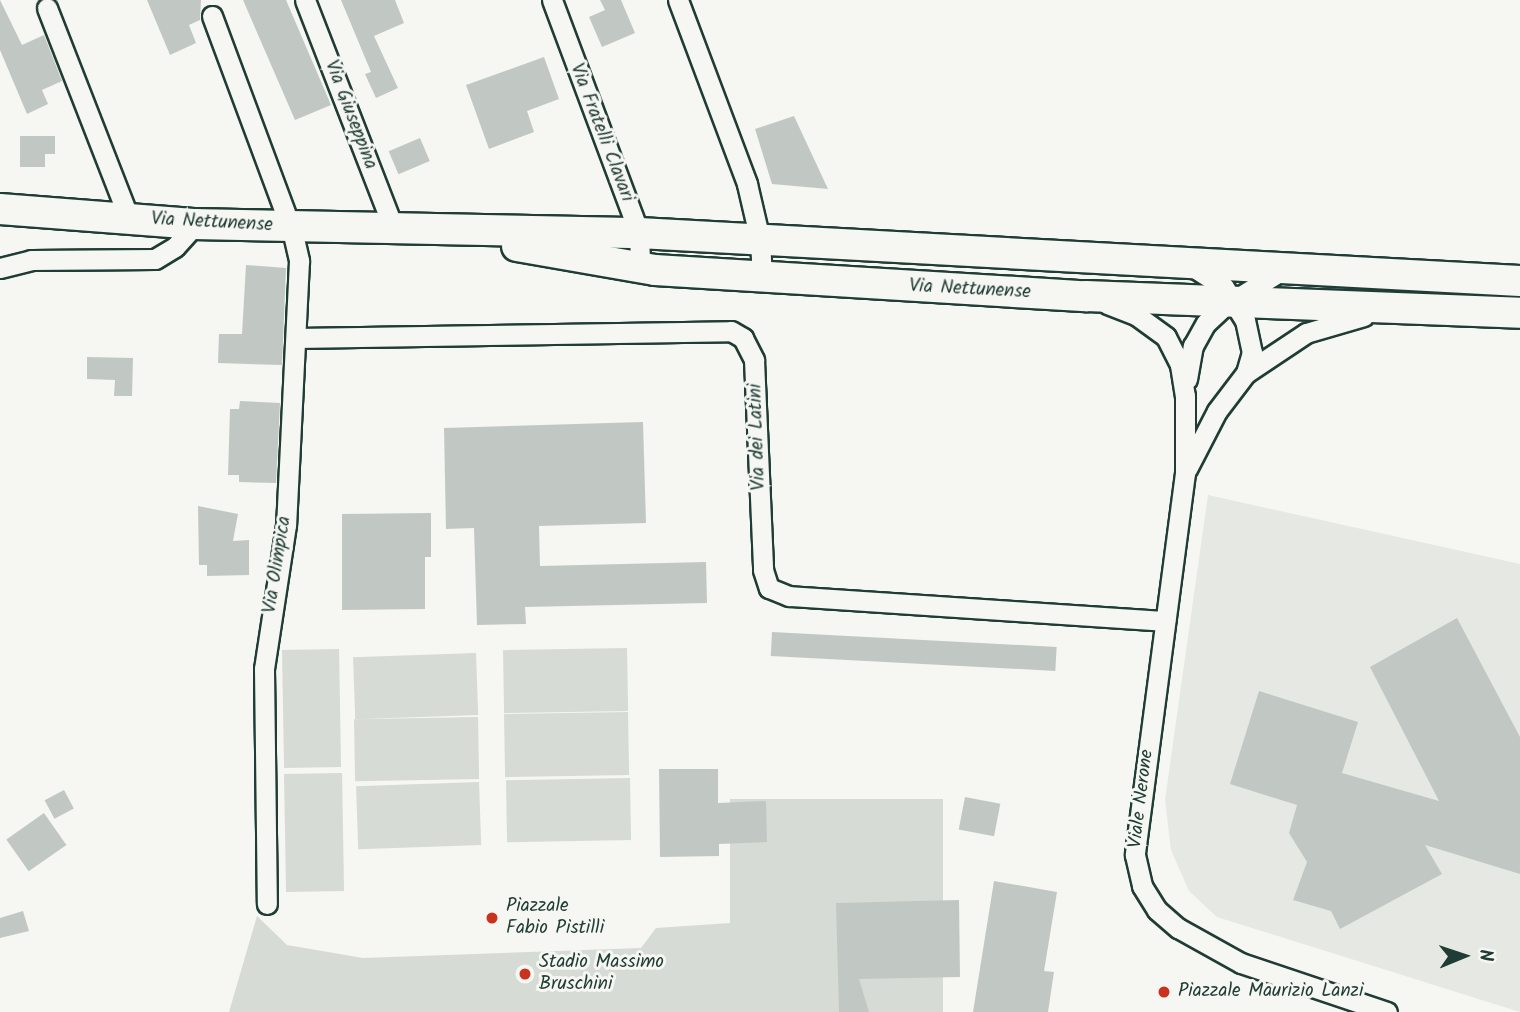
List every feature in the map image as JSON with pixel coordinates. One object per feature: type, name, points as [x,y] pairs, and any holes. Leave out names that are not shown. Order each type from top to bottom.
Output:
[{"type":"main road","name":"Via Nettunense","points":[[0,209],[196,224],[639,233],[1520,281]]},
{"type":"main road","name":"Via Nettunense","points":[[424,230],[640,268],[1086,296],[1234,299],[1412,311],[1520,313]]},
{"type":"street","name":"Via Giuseppina","points":[[305,0],[394,230]]},
{"type":"street","name":"Via Fratelli Clavari","points":[[552,0],[639,233],[640,268]]},
{"type":"street","points":[[678,0],[747,184],[760,240],[762,276]]},
{"type":"street","points":[[47,8],[128,218]]},
{"type":"street","name":"Via Olimpica","points":[[212,16],[290,227],[299,261],[286,525],[264,660],[267,904]]},
{"type":"street","points":[[0,268],[31,260],[155,259],[176,247],[196,224]]},
{"type":"street","points":[[1185,263],[1212,276],[1234,299],[1251,343],[1246,373]]},
{"type":"street","name":"Viale Nerone","points":[[1185,396],[1200,331],[1234,299],[1285,268]]},
{"type":"street","name":"Viale Nerone","points":[[1086,296],[1136,315],[1166,337],[1180,365],[1185,396],[1185,473],[1135,855],[1142,886],[1157,910],[1178,928],[1241,963],[1387,1012]]},
{"type":"street","name":"Viale Nerone","points":[[1185,473],[1217,411],[1246,373],[1306,333],[1326,325],[1412,311]]},
{"type":"street","name":"Via dei Latini","points":[[296,338],[731,331],[748,344],[754,360],[763,570],[769,588],[789,596],[1165,621]]},
{"type":"shaded area","points":[[1208,495],[1520,564],[1520,1012],[1217,917],[1189,891],[1171,850],[1165,800]]},
{"type":"shaded area","points":[[627,648],[628,711],[504,713],[503,650]]},
{"type":"shaded area","points":[[339,649],[341,767],[284,768],[282,650]]},
{"type":"shaded area","points":[[476,653],[478,715],[355,719],[353,657]]},
{"type":"shaded area","points":[[628,712],[629,775],[505,777],[504,714]]},
{"type":"shaded area","points":[[478,717],[479,779],[355,781],[354,719]]},
{"type":"shaded area","points":[[342,773],[344,891],[286,892],[284,774]]},
{"type":"shaded area","points":[[630,778],[631,840],[507,842],[506,780]]},
{"type":"shaded area","points":[[479,782],[481,845],[358,849],[356,786]]},
{"type":"shaded area","points":[[730,799],[943,799],[943,1012],[229,1012],[257,916],[287,945],[363,958],[641,948],[656,928],[730,923]]},
{"type":"building","points":[[0,0],[22,45],[44,35],[62,81],[42,90],[48,104],[27,114],[0,50]]},
{"type":"building","points":[[147,0],[201,0],[200,20],[189,25],[196,43],[170,55]]},
{"type":"building","points":[[243,0],[286,0],[331,105],[295,120]]},
{"type":"building","points":[[341,0],[395,0],[404,23],[374,36],[398,88],[376,98],[365,74],[371,72]]},
{"type":"building","points":[[600,0],[621,0],[635,33],[602,47],[589,17],[605,10]]},
{"type":"building","points":[[544,57],[559,99],[527,111],[534,132],[489,149],[466,85]]},
{"type":"building","points":[[794,116],[828,189],[772,184],[755,129]]},
{"type":"building","points":[[20,136],[55,136],[55,154],[45,154],[45,167],[20,167]]},
{"type":"building","points":[[420,138],[430,161],[398,174],[389,151]]},
{"type":"building","points":[[246,265],[286,268],[282,365],[218,363],[219,334],[242,334]]},
{"type":"building","points":[[87,357],[133,358],[132,396],[114,396],[115,380],[87,379]]},
{"type":"building","points":[[240,401],[280,403],[276,483],[239,482],[239,475],[228,475],[230,409],[239,409]]},
{"type":"building","points":[[643,422],[646,523],[539,526],[540,566],[706,562],[707,603],[525,607],[526,624],[477,625],[474,528],[446,529],[444,428]]},
{"type":"building","points":[[198,506],[238,514],[233,541],[249,540],[249,575],[207,576],[207,565],[199,565]]},
{"type":"building","points":[[431,513],[431,557],[425,557],[425,609],[342,610],[342,514]]},
{"type":"building","points":[[1457,618],[1520,737],[1520,874],[1425,845],[1442,874],[1340,929],[1331,911],[1293,900],[1307,862],[1289,833],[1297,805],[1230,784],[1259,691],[1358,722],[1342,773],[1439,801],[1370,667]]},
{"type":"building","points":[[772,632],[1057,647],[1055,671],[771,656]]},
{"type":"building","points":[[659,769],[718,769],[718,803],[766,801],[767,842],[719,844],[719,856],[660,857]]},
{"type":"building","points":[[64,790],[74,809],[54,819],[45,800]]},
{"type":"building","points":[[965,797],[1000,804],[994,836],[959,829]]},
{"type":"building","points":[[44,813],[66,845],[29,871],[6,839]]},
{"type":"building","points":[[994,881],[1057,892],[1044,971],[1054,972],[1048,1012],[973,1012]]},
{"type":"building","points":[[959,900],[960,977],[859,979],[869,1012],[839,1012],[836,903]]},
{"type":"building","points":[[23,911],[29,931],[0,938],[0,918]]},
{"type":"place","name":"Piazzale Fabio Pistilli","points":[[492,918]]},
{"type":"place","name":"Stadio Massimo Bruschini","points":[[525,974]]},
{"type":"place","name":"Piazzale Maurizio Lanzi","points":[[1164,992]]}]
